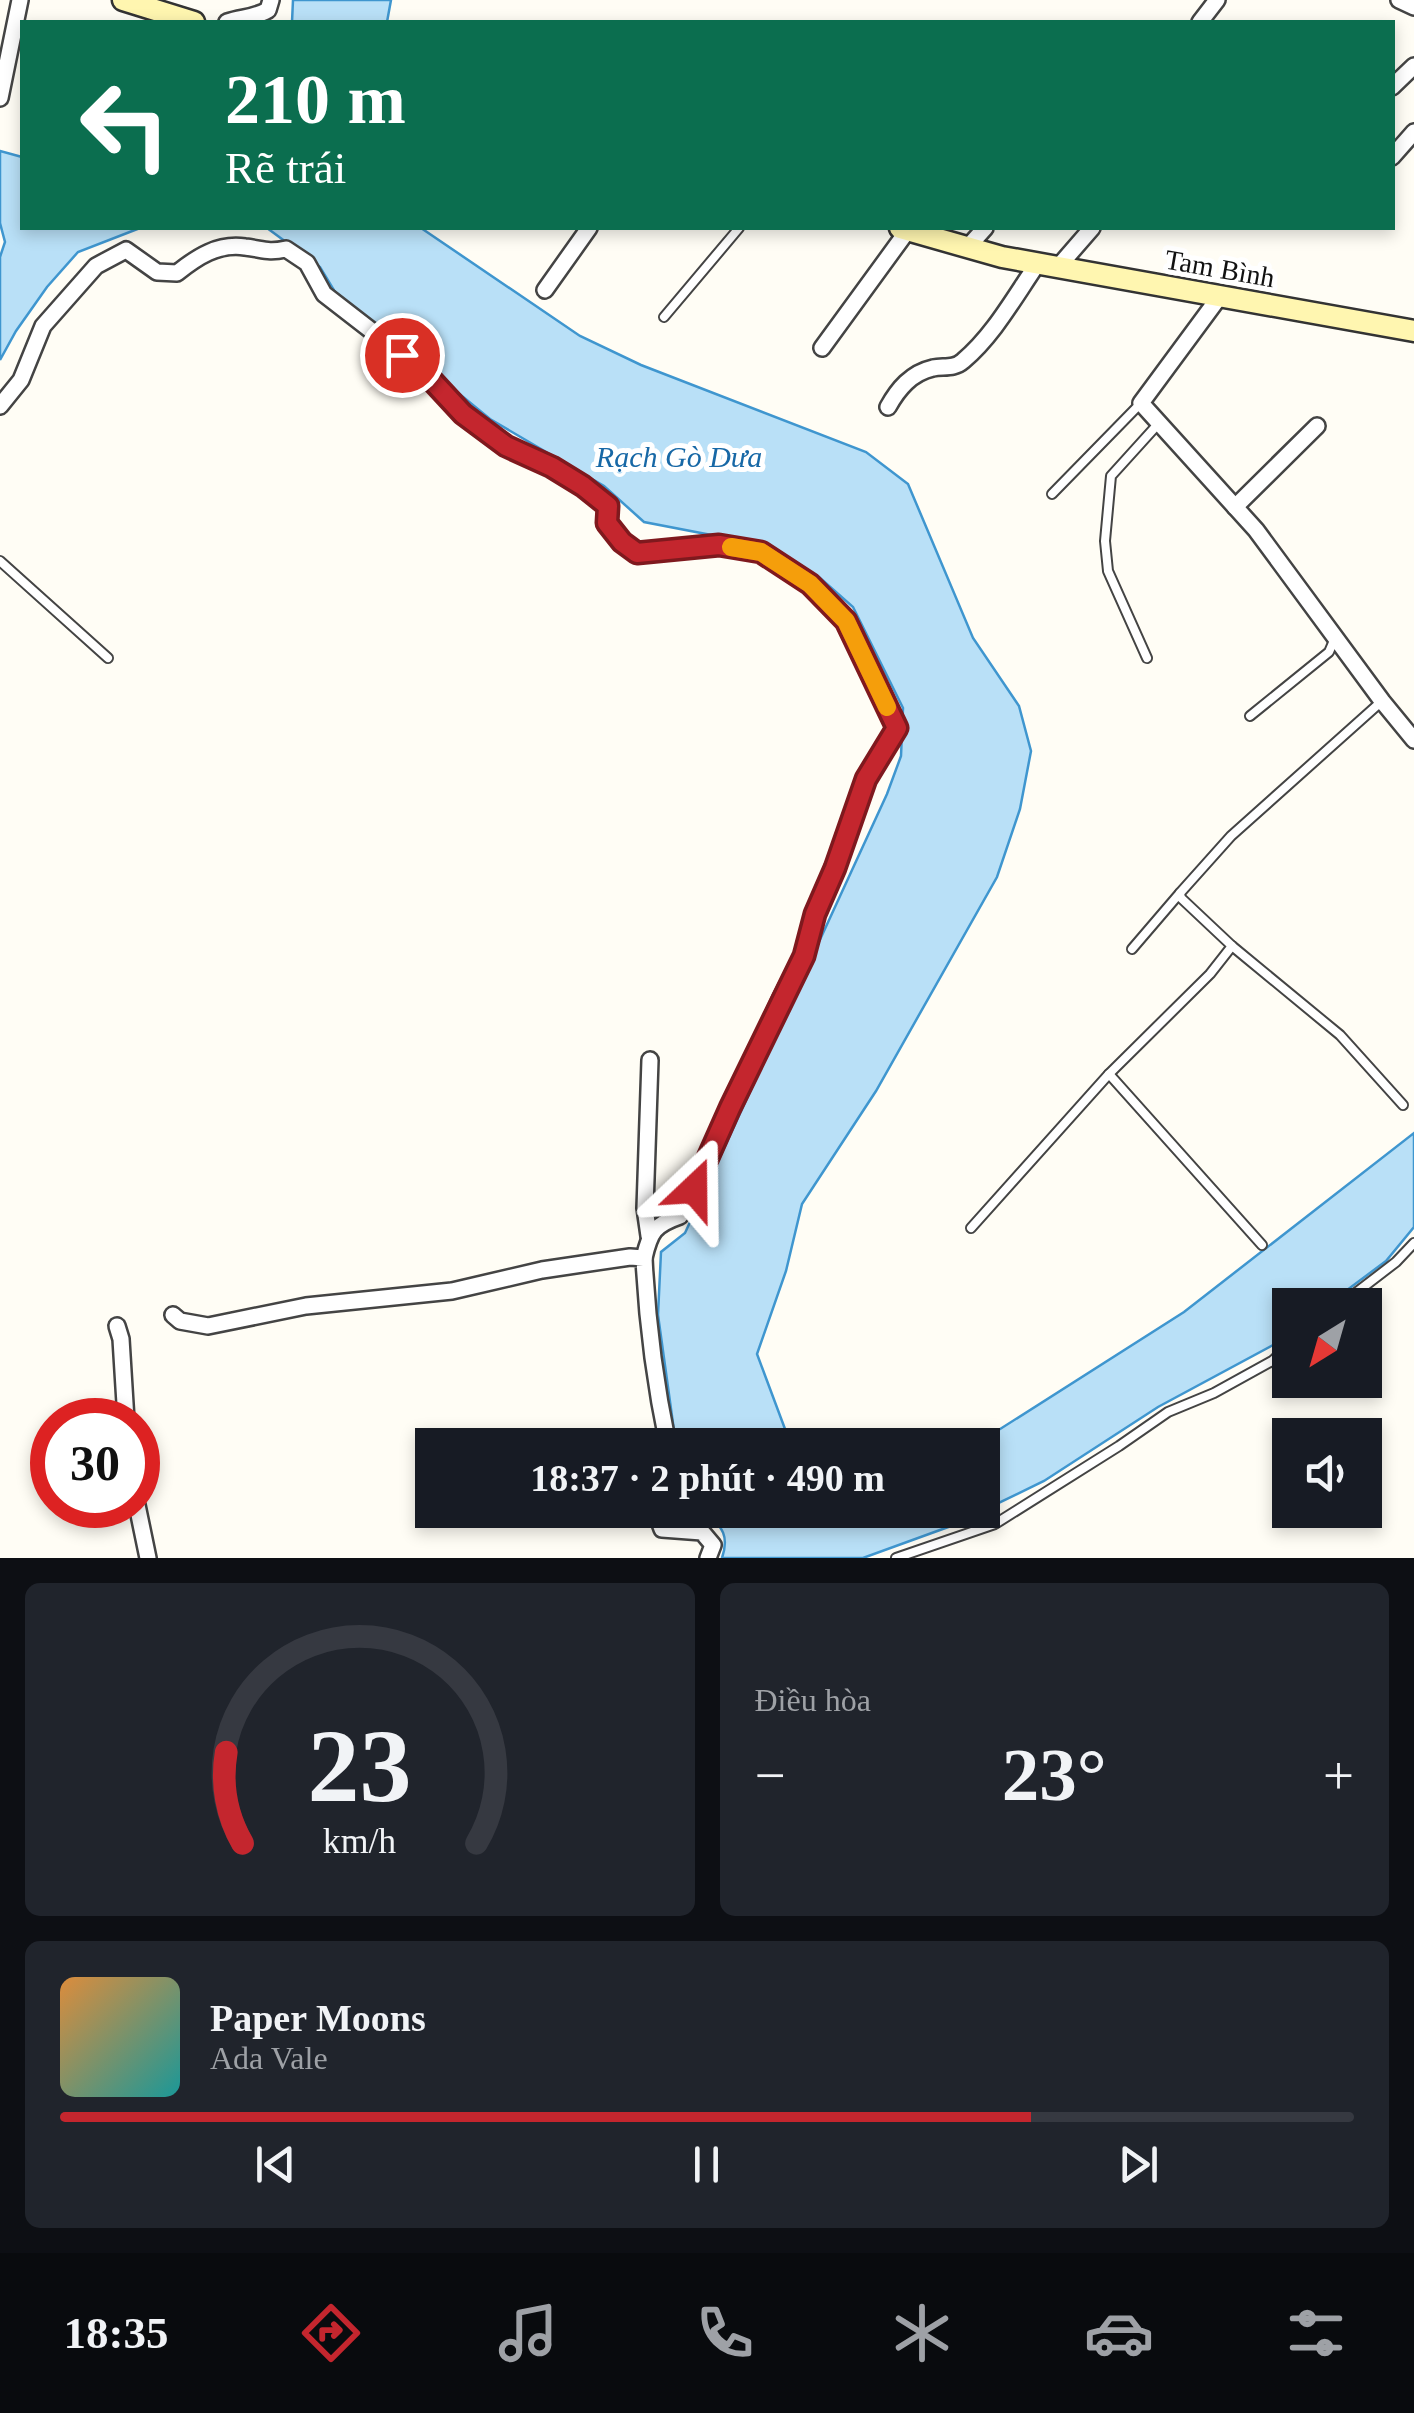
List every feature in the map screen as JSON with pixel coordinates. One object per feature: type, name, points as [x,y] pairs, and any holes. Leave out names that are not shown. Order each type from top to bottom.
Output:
[{"type":"main road","points":[[123,0],[188,20]]},
{"type":"main road","name":"Tam Bình","points":[[910,230],[967,248],[1049,265],[1414,331]]},
{"type":"street","points":[[0,98],[20,0]]},
{"type":"street","points":[[233,20],[256,18],[268,10],[271,0]]},
{"type":"street","points":[[1202,20],[1217,0]]},
{"type":"street","points":[[1399,0],[1414,7]]},
{"type":"street","points":[[1395,84],[1414,66]]},
{"type":"street","points":[[1395,154],[1414,132]]},
{"type":"street","points":[[545,290],[588,230]]},
{"type":"street","points":[[822,348],[903,230]]},
{"type":"street","points":[[967,248],[983,230]]},
{"type":"street","points":[[888,407],[898,388],[920,372],[954,367],[962,362],[1049,265],[1090,230]]},
{"type":"street","points":[[0,406],[21,380],[43,326],[96,266],[126,250],[157,272],[177,274],[220,246],[245,246],[266,253],[286,249],[307,263],[324,294],[426,374],[463,414],[506,446],[552,467],[608,506],[607,523],[637,553],[719,545],[761,552],[810,584],[846,621],[897,728],[866,779],[815,914],[804,956],[694,1189],[680,1216],[663,1222],[649,1236]]},
{"type":"street","points":[[1220,296],[1140,403],[1256,530],[1414,740]]},
{"type":"street","points":[[1235,507],[1316,426]]},
{"type":"street","points":[[650,1060],[644,1208],[649,1236],[644,1258],[656,1387],[664,1428]]},
{"type":"street","points":[[173,1314],[180,1320],[208,1326],[306,1306],[452,1291],[542,1270],[644,1258]]},
{"type":"street","points":[[117,1326],[125,1398]]},
{"type":"street","points":[[142,1528],[148,1558]]},
{"type":"street","points":[[662,1528],[702,1532],[714,1545],[708,1558]]},
{"type":"lane","points":[[664,317],[737,230]]},
{"type":"lane","points":[[1052,494],[1140,403]]},
{"type":"lane","points":[[1147,658],[1108,572],[1105,541],[1111,476],[1159,424]]},
{"type":"lane","points":[[0,561],[108,658]]},
{"type":"lane","points":[[1250,716],[1329,652],[1335,638]]},
{"type":"lane","points":[[1132,948],[1231,836],[1382,702]]},
{"type":"lane","points":[[1180,892],[1181,898],[1232,946],[1340,1035],[1403,1104]]},
{"type":"lane","points":[[970,1228],[1232,946]]},
{"type":"lane","points":[[1110,1074],[1262,1245]]},
{"type":"lane","points":[[1362,1288],[1414,1244]]},
{"type":"lane","points":[[896,1558],[995,1524],[1168,1412],[1214,1393],[1272,1361]]},
{"type":"water","points":[[293,0],[391,0],[387,20],[292,20]]},
{"type":"water","points":[[0,151],[20,156],[20,230],[135,230],[78,252],[47,287],[0,360],[0,257],[5,242],[0,223]]},
{"type":"water","name":"Rạch Gò Dưa","points":[[270,230],[424,230],[580,336],[641,365],[866,452],[908,484],[973,638],[1019,706],[1031,751],[1020,809],[997,877],[876,1091],[802,1204],[786,1271],[757,1354],[785,1428],[674,1428],[658,1315],[661,1252],[685,1233],[887,794],[901,756],[903,708],[853,607],[819,577],[758,544],[644,522],[604,486],[490,419],[335,292],[320,267]]},
{"type":"water","points":[[1414,1133],[1414,1227],[1386,1261],[1350,1288],[1272,1288],[1272,1346],[1158,1407],[1044,1481],[1000,1502],[1000,1429],[1184,1312]]},
{"type":"water","points":[[720,1528],[946,1528],[863,1558],[722,1558]]},
{"type":"slow traffic","points":[[731,547],[761,552],[810,584],[846,621],[887,707]]},
{"type":"route","points":[[402,355],[426,374],[463,414],[506,446],[552,467],[608,506],[607,523],[637,553],[719,545],[761,552],[810,584],[846,621],[897,728],[866,779],[815,914],[804,956],[694,1189]]}]
